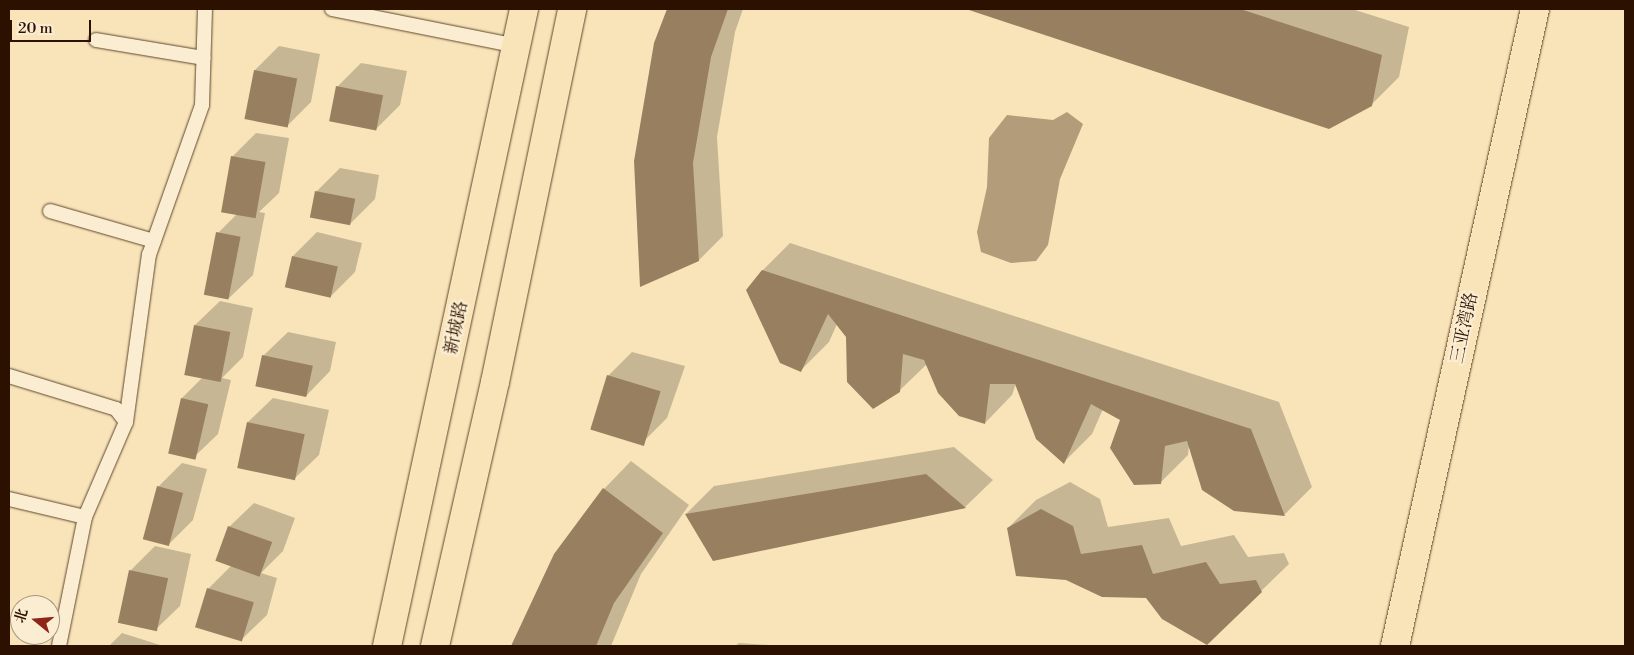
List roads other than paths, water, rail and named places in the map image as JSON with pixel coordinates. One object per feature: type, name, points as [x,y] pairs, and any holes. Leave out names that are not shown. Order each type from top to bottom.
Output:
[{"type":"main road","name":"新城路","points":[[387,646],[524,9]]},
{"type":"main road","points":[[435,646],[495,382],[572,9]]},
{"type":"main road","name":"三亚湾路","points":[[1395,646],[1535,9]]},
{"type":"lane","points":[[59,646],[85,517],[126,422],[149,255],[202,104],[205,9]]},
{"type":"lane","points":[[332,9],[517,46]]},
{"type":"lane","points":[[96,40],[203,58]]},
{"type":"lane","points":[[50,211],[154,241]]},
{"type":"lane","points":[[9,376],[116,409],[126,422]]},
{"type":"lane","points":[[9,499],[85,517]]}]
